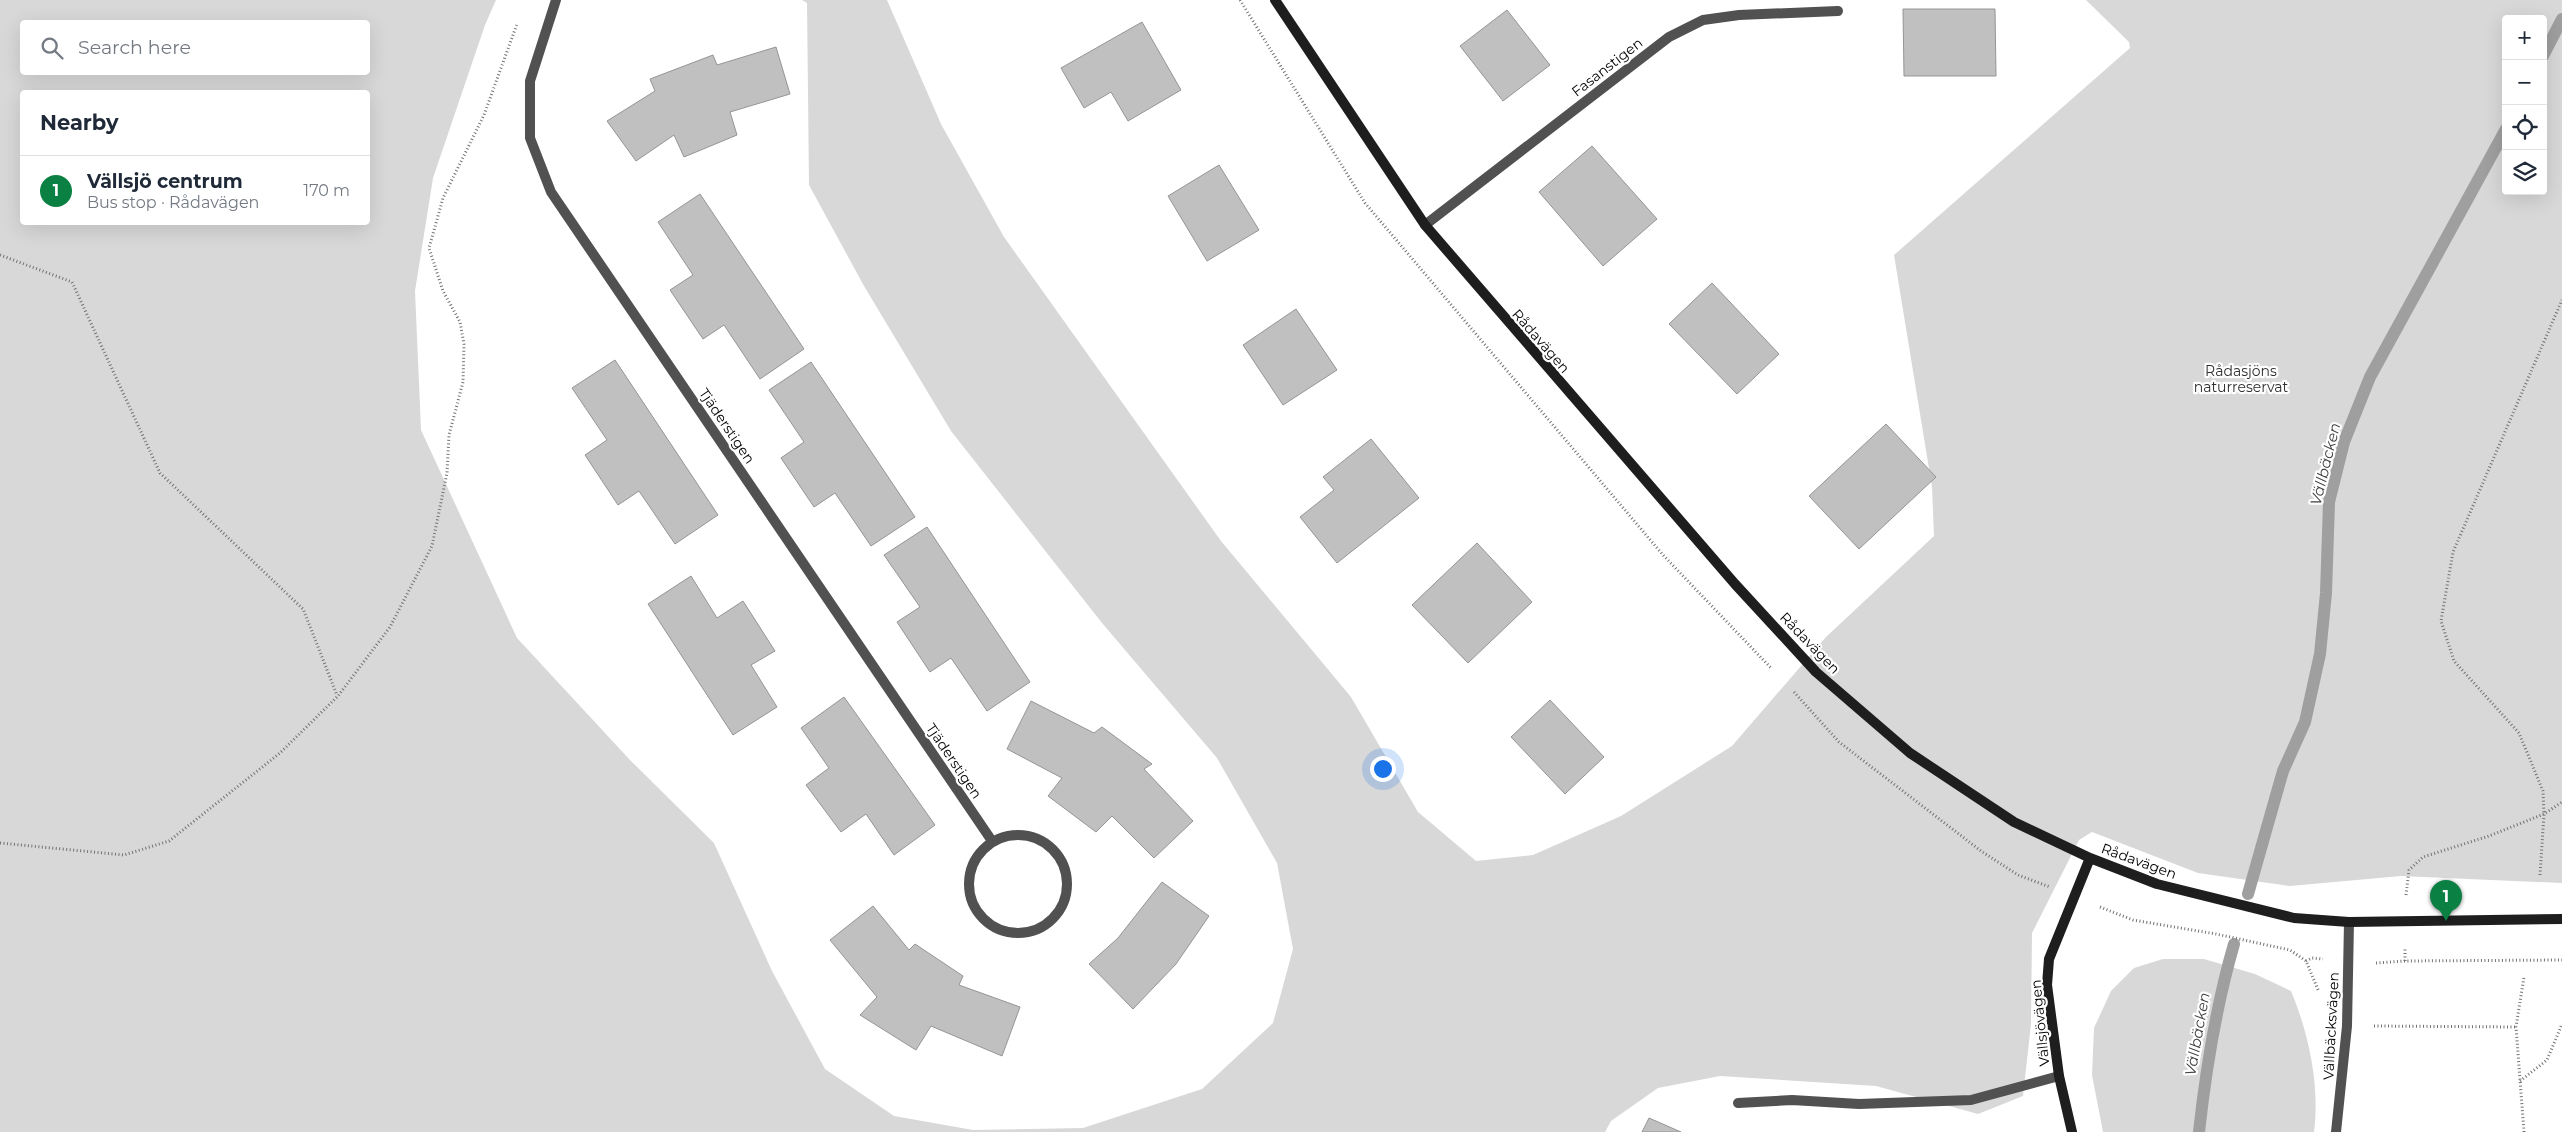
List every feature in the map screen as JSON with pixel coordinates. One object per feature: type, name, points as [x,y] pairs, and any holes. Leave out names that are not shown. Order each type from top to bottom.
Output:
[{"type":"street","name":"Tjäderstigen","points":[[556,0],[530,81],[530,138],[551,192],[992,841]]},
{"type":"street","name":"Rådavägen","points":[[1274,0],[1424,225],[1729,577],[1816,672],[1910,753],[2014,822],[2090,858],[2157,884],[2218,900],[2294,918],[2350,922],[2562,919]]},
{"type":"street","name":"Fasanstigen","points":[[1424,225],[1669,37],[1703,20],[1739,16],[1838,11]]},
{"type":"street","points":[[1010,835],[1030,836],[1047,844],[1060,858],[1067,876],[1066,895],[1058,913],[1044,926],[1026,933],[1006,932],[989,924],[976,909],[969,891],[970,872],[978,854],[992,841],[1010,835]]},
{"type":"street","name":"Vällsjövägen","points":[[2072,1132],[2059,1076],[2047,986],[2049,959],[2090,858]]},
{"type":"street","name":"Vällbäcksvägen","points":[[2336,1132],[2347,1026],[2350,922]]},
{"type":"street","points":[[1738,1103],[1792,1100],[1859,1104],[1971,1100],[2059,1076]]},
{"type":"path","points":[[0,843],[124,855],[169,841],[280,753],[338,696],[390,627],[432,546],[446,473],[450,435],[463,382],[464,344],[460,322],[443,290],[429,248],[443,198],[484,114],[519,18]]},
{"type":"path","points":[[0,255],[72,282],[160,474],[303,609],[338,696]]},
{"type":"path","points":[[2540,875],[2544,814],[2543,791],[2519,733],[2454,660],[2441,621],[2454,552],[2562,300]]},
{"type":"path","points":[[2405,960],[2405,920],[2409,870],[2423,857],[2489,836],[2544,814],[2562,802]]},
{"type":"path","points":[[2306,961],[2312,958],[2382,963],[2405,960],[2562,960]]},
{"type":"path","points":[[2524,977],[2516,1027],[2524,1132]]},
{"type":"path","points":[[2520,1081],[2547,1060],[2562,1024]]},
{"type":"path","points":[[2347,1026],[2516,1027]]},
{"type":"green space","name":"Rådasjöns naturreservat","points":[[0,0],[496,0],[485,25],[433,178],[415,291],[421,430],[517,638],[630,760],[714,843],[772,971],[825,1069],[894,1116],[973,1130],[1083,1128],[1202,1089],[1273,1023],[1293,949],[1277,863],[1217,758],[1102,623],[951,431],[864,286],[809,185],[807,3],[802,0],[887,0],[941,124],[1004,237],[1221,541],[1351,697],[1418,812],[1476,861],[1533,855],[1621,816],[1732,746],[1826,637],[1934,536],[1932,487],[1894,255],[2130,48],[2129,42],[2086,0],[2562,0],[2562,883],[2401,876],[2290,886],[2198,873],[2092,832],[2079,840],[2032,933],[2031,1024],[2023,1096],[1978,1114],[1876,1086],[1720,1076],[1658,1088],[1611,1121],[1605,1132],[0,1132]]},
{"type":"green space","points":[[2163,959],[2204,959],[2255,974],[2291,991],[2303,1025],[2312,1060],[2315,1097],[2314,1132],[2103,1132],[2092,1075],[2094,1028],[2111,991],[2134,968]]},
{"type":"building","points":[[1903,9],[1995,9],[1996,76],[1904,76]]},
{"type":"building","points":[[1507,10],[1550,65],[1503,101],[1460,46]]},
{"type":"building","points":[[1142,22],[1181,90],[1128,121],[1111,92],[1084,108],[1061,68]]},
{"type":"building","points":[[776,47],[790,94],[730,112],[737,135],[684,157],[674,135],[636,161],[607,121],[655,91],[650,79],[713,55],[717,65]]},
{"type":"building","points":[[1592,146],[1657,219],[1603,266],[1539,192]]},
{"type":"building","points":[[1219,165],[1259,230],[1207,261],[1168,196]]},
{"type":"building","points":[[700,194],[804,349],[760,379],[724,325],[703,339],[670,290],[693,275],[658,222]]},
{"type":"building","points":[[1712,283],[1779,354],[1737,394],[1669,324]]},
{"type":"building","points":[[1296,309],[1337,370],[1283,405],[1243,345]]},
{"type":"building","points":[[615,360],[718,515],[675,544],[639,491],[618,505],[585,455],[607,440],[572,388]]},
{"type":"building","points":[[811,362],[915,517],[871,546],[835,493],[814,507],[781,458],[804,442],[769,390]]},
{"type":"building","points":[[1886,424],[1936,477],[1859,549],[1809,496]]},
{"type":"building","points":[[1371,439],[1419,498],[1337,563],[1300,517],[1334,490],[1323,477]]},
{"type":"building","points":[[927,527],[1030,682],[987,711],[951,658],[930,672],[897,622],[920,607],[884,555]]},
{"type":"building","points":[[1477,543],[1532,602],[1468,663],[1412,605]]},
{"type":"building","points":[[691,576],[717,618],[743,601],[775,651],[751,665],[777,707],[733,735],[648,604]]},
{"type":"building","points":[[844,697],[935,825],[894,855],[866,814],[841,832],[806,785],[829,768],[801,728]]},
{"type":"building","points":[[1550,700],[1604,757],[1565,794],[1511,737]]},
{"type":"building","points":[[1031,701],[1094,733],[1102,727],[1152,764],[1144,769],[1193,821],[1154,858],[1112,816],[1096,832],[1048,796],[1062,778],[1007,749]]},
{"type":"building","points":[[1162,882],[1209,916],[1176,964],[1133,1009],[1089,964],[1118,938]]},
{"type":"building","points":[[873,906],[909,950],[915,944],[963,976],[959,985],[1020,1007],[1002,1056],[931,1026],[916,1050],[860,1015],[877,997],[830,940]]},
{"type":"building","points":[[1649,1118],[1681,1132],[1642,1132]]},
{"type":"waterway","name":"Vällbäcken","points":[[2547,48],[2562,19]]},
{"type":"waterway","name":"Vällbäcken","points":[[2248,894],[2283,771],[2305,722],[2320,654],[2326,593],[2329,502],[2344,442],[2370,377],[2502,136]]},
{"type":"waterway","name":"Vällbäcken","points":[[2199,1132],[2212,1037],[2234,944]]},
{"type":"place","name":"Vällsjö centrum","points":[[2446,921]]}]
